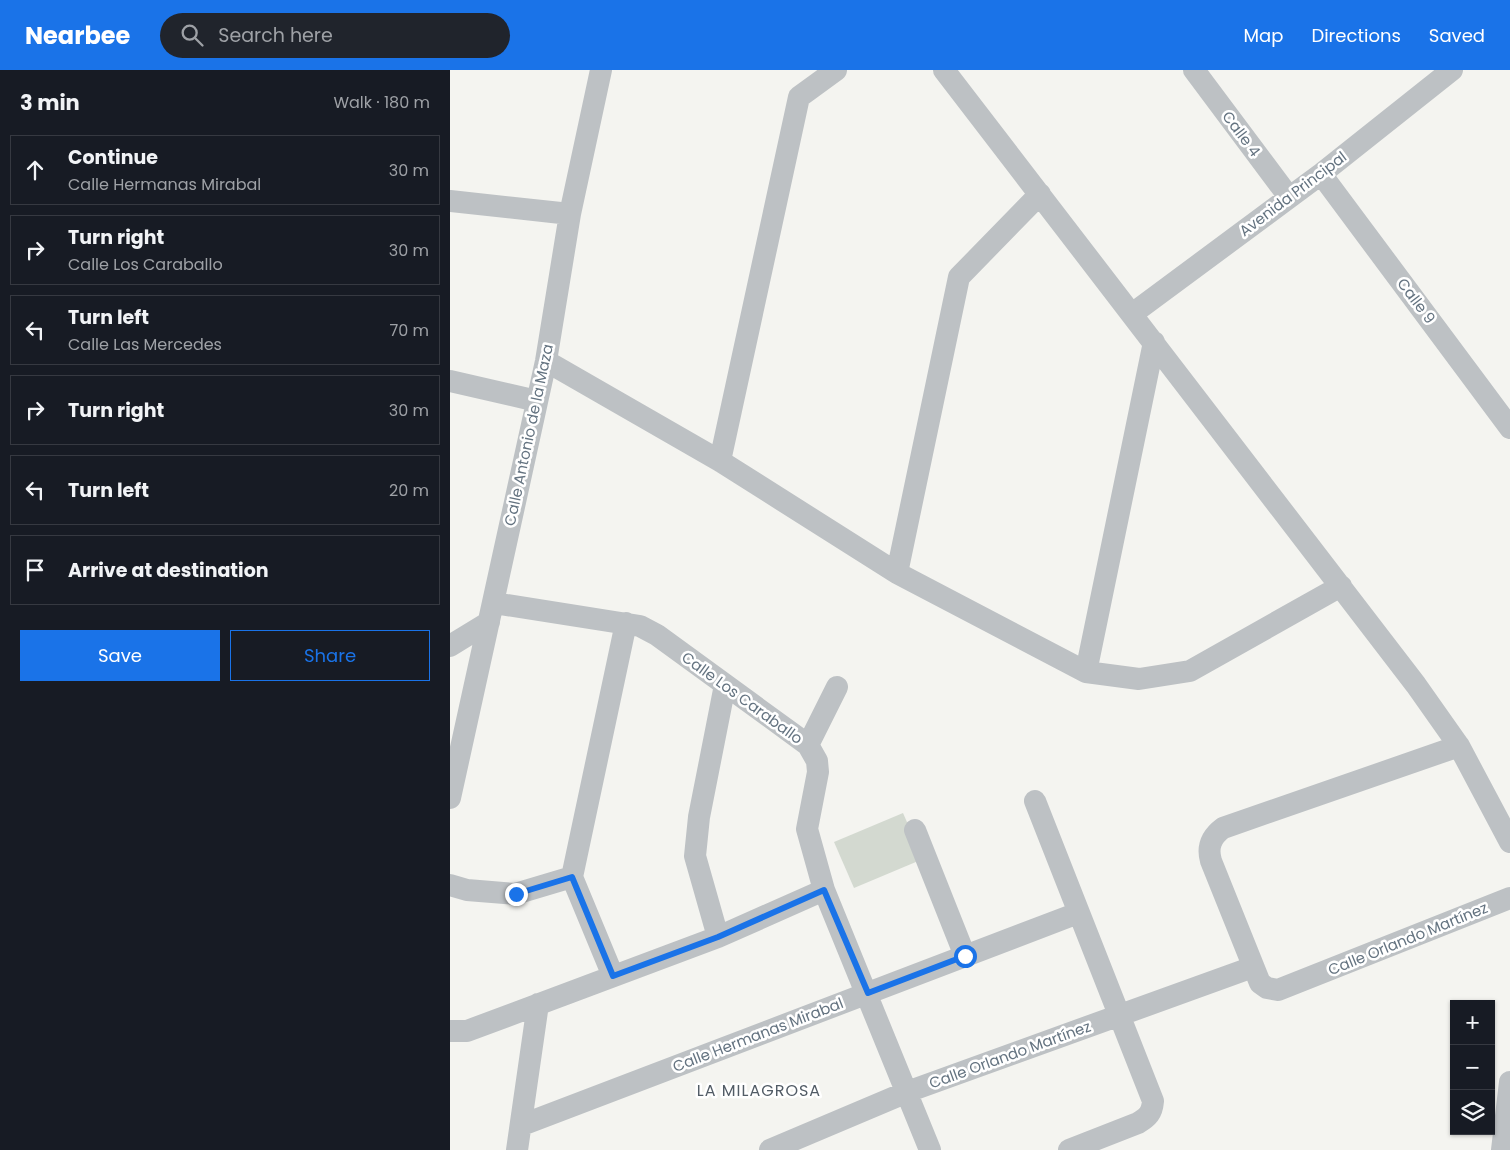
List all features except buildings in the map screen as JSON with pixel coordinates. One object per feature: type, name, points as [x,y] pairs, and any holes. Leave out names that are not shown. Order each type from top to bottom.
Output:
[{"type":"street","name":"Calle Antonio de la Maza","points":[[450,798],[546,361],[570,214],[601,70]]},
{"type":"street","points":[[720,461],[799,97],[836,70]]},
{"type":"street","points":[[944,70],[1341,586],[1459,746],[1509,836]]},
{"type":"street","name":"Calle 4","points":[[1194,70],[1289,197]]},
{"type":"street","name":"Avenida Principal","points":[[1132,314],[1321,174],[1423,78],[1452,70]]},
{"type":"street","name":"Calle 9","points":[[1321,174],[1510,428]]},
{"type":"street","points":[[896,573],[959,277],[1040,194]]},
{"type":"street","points":[[450,201],[570,214]]},
{"type":"street","points":[[1086,672],[1154,342]]},
{"type":"street","points":[[546,361],[720,461],[896,573],[1086,672],[1139,679],[1190,671],[1341,586]]},
{"type":"street","points":[[450,381],[537,401]]},
{"type":"street","points":[[450,646],[492,613]]},
{"type":"street","name":"Calle Los Caraballo","points":[[492,613],[626,623],[640,626],[657,635],[808,745],[817,761],[818,772],[808,829],[824,890],[868,993],[930,1150]]},
{"type":"street","points":[[613,976],[572,877],[626,623]]},
{"type":"street","points":[[718,937],[695,856],[699,816],[725,685]]},
{"type":"street","points":[[808,745],[837,688]]},
{"type":"street","points":[[1253,967],[1211,861],[1210,848],[1216,834],[1223,828],[1459,746]]},
{"type":"street","points":[[1035,801],[1118,1016],[1151,1092],[1152,1110],[1147,1118],[1069,1150]]},
{"type":"street","points":[[915,830],[965,956]]},
{"type":"street","points":[[450,885],[467,890],[516,894],[572,877]]},
{"type":"street","points":[[450,1031],[467,1031],[718,937],[824,890]]},
{"type":"street","name":"Calle Orlando Martínez","points":[[770,1150],[808,1143],[907,1092],[1253,967],[1260,983],[1267,988],[1278,990],[1510,898]]},
{"type":"street","name":"Calle Hermanas Mirabal","points":[[522,1125],[1078,913]]},
{"type":"street","points":[[517,1150],[538,1004]]},
{"type":"street","points":[[1502,1150],[1510,1082]]},
{"type":"shaded area","points":[[903,813],[923,859],[854,888],[834,842]]},
{"type":"district","name":"LA MILAGROSA","points":[[759,1090]]},
{"type":"route","points":[[516,894],[572,877],[613,976],[718,937],[824,890],[868,993],[965,956]]}]
